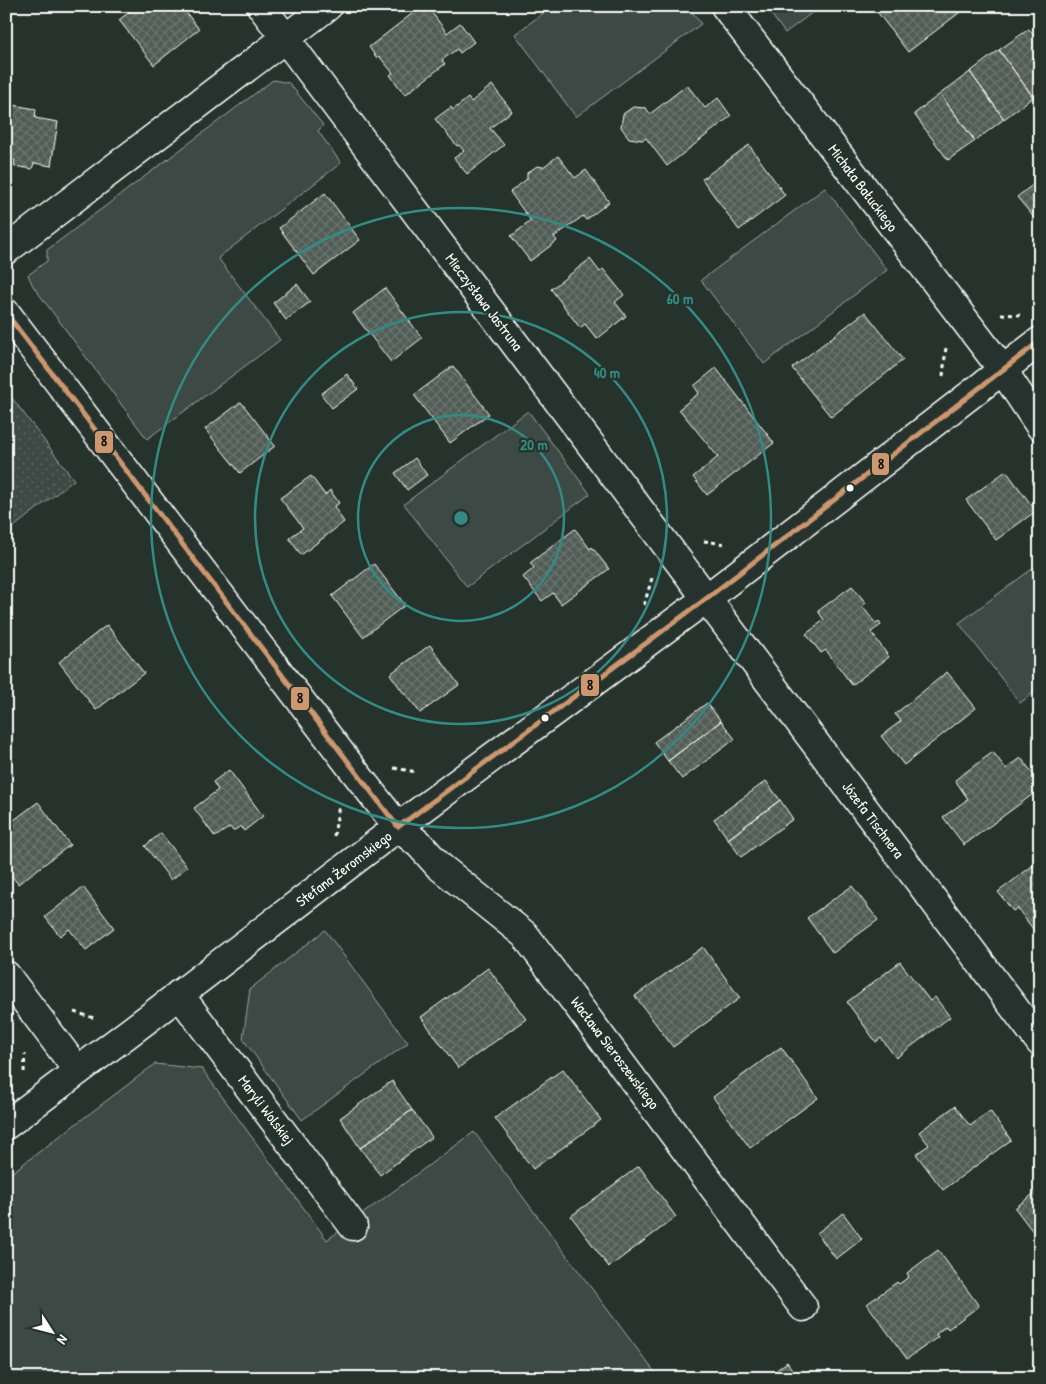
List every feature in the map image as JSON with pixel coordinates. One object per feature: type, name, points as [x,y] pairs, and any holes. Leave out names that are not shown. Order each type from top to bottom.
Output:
[{"type":"street","name":"Mieczysława Jastruna","points":[[261,6],[707,598]]},
{"type":"street","points":[[6,250],[328,6]]},
{"type":"street","name":"Michała Bałuckiego","points":[[725,6],[1002,369],[1040,426]]},
{"type":"street","name":"Wacława Sieroszewskiego","points":[[6,313],[398,827],[420,845],[439,866],[525,935],[803,1307]]},
{"type":"street","name":"Stefana Żeromskiego","points":[[6,1125],[398,827],[707,598],[1040,341]]},
{"type":"street","name":"Józefa Tischnera","points":[[707,598],[1040,1042]]},
{"type":"street","points":[[6,975],[78,1072]]},
{"type":"street","name":"Maryli Wolskiej","points":[[178,994],[353,1226]]},
{"type":"path","points":[[992,314],[1029,315]]},
{"type":"shaded area","points":[[553,6],[688,6],[701,24],[576,117],[515,34]]},
{"type":"shaded area","points":[[765,6],[821,6],[785,33]]},
{"type":"shaded area","points":[[273,80],[289,83],[323,125],[318,131],[341,163],[218,258],[280,340],[147,439],[33,286],[28,275],[47,261],[47,250]]},
{"type":"shaded area","points":[[825,188],[887,270],[764,364],[701,280]]},
{"type":"shaded area","points":[[6,390],[74,480],[6,533]]},
{"type":"shaded area","points":[[528,411],[590,494],[467,587],[404,504]]},
{"type":"shaded area","points":[[1040,563],[1040,688],[1020,703],[959,623]]},
{"type":"shaded area","points":[[325,930],[408,1043],[302,1120],[243,1039],[250,989]]},
{"type":"shaded area","points":[[155,1064],[202,1069],[327,1240],[474,1132],[659,1378],[6,1378],[6,1177]]},
{"type":"building","points":[[137,6],[181,6],[199,29],[154,65],[119,20]]},
{"type":"building","points":[[422,6],[427,6],[447,33],[460,23],[474,42],[460,53],[457,49],[442,60],[445,64],[405,95],[390,75],[393,73],[379,56],[377,58],[369,47]]},
{"type":"building","points":[[878,6],[968,6],[908,52],[875,9]]},
{"type":"building","points":[[1029,29],[1040,44],[1040,92],[1033,97],[999,50]]},
{"type":"building","points":[[999,50],[1033,97],[1004,119],[970,72]]},
{"type":"building","points":[[970,72],[1004,119],[975,141],[940,94]]},
{"type":"building","points":[[492,85],[512,111],[490,128],[504,145],[467,174],[454,158],[464,151],[459,145],[457,146],[435,119],[451,107],[453,110],[468,98],[471,102]]},
{"type":"building","points":[[687,85],[705,108],[718,98],[731,116],[667,166],[646,138],[642,140],[629,138],[621,127],[623,114],[633,107],[646,108],[650,114]]},
{"type":"building","points":[[940,94],[975,141],[948,160],[914,114]]},
{"type":"building","points":[[7,104],[36,109],[35,118],[58,122],[51,166],[34,163],[32,169],[14,166],[15,160],[6,158]]},
{"type":"building","points":[[749,145],[785,195],[739,230],[702,179]]},
{"type":"building","points":[[558,156],[575,178],[586,170],[609,202],[586,220],[583,216],[554,237],[557,241],[530,261],[511,236],[531,221],[510,192],[527,179],[527,173],[537,166],[543,167]]},
{"type":"building","points":[[1040,179],[1040,225],[1017,197]]},
{"type":"building","points":[[325,193],[360,240],[314,275],[279,228]]},
{"type":"building","points":[[590,259],[600,272],[603,269],[624,295],[615,302],[626,316],[597,339],[585,324],[580,328],[551,289]]},
{"type":"building","points":[[297,284],[310,302],[286,320],[273,303]]},
{"type":"building","points":[[385,288],[422,338],[391,362],[353,313]]},
{"type":"building","points":[[865,312],[903,360],[831,417],[792,368]]},
{"type":"building","points":[[453,366],[489,414],[450,443],[414,395]]},
{"type":"building","points":[[716,368],[774,443],[707,495],[693,477],[718,457],[679,409],[699,393],[694,386]]},
{"type":"building","points":[[347,374],[358,389],[332,408],[321,394]]},
{"type":"building","points":[[241,402],[275,446],[240,473],[205,429]]},
{"type":"building","points":[[415,458],[427,475],[407,490],[395,473]]},
{"type":"building","points":[[1006,471],[1036,511],[996,540],[966,500]]},
{"type":"building","points":[[311,476],[325,495],[330,490],[339,503],[334,507],[344,522],[301,555],[289,538],[303,528],[280,498]]},
{"type":"building","points":[[575,529],[590,549],[592,547],[609,569],[561,604],[553,593],[542,601],[523,577],[534,568],[530,563]]},
{"type":"building","points":[[374,564],[405,605],[363,637],[332,596]]},
{"type":"building","points":[[852,586],[866,603],[862,606],[876,624],[879,622],[881,625],[871,632],[889,657],[852,685],[826,650],[821,653],[806,634],[824,620],[818,611]]},
{"type":"building","points":[[107,625],[144,673],[96,710],[59,662]]},
{"type":"building","points":[[430,645],[459,685],[420,713],[390,674]]},
{"type":"building","points":[[947,672],[976,708],[904,765],[881,736],[901,721],[895,714]]},
{"type":"building","points":[[707,703],[721,721],[668,761],[654,742]]},
{"type":"building","points":[[721,721],[735,739],[682,779],[668,761]]},
{"type":"building","points":[[993,752],[1006,769],[1021,758],[1040,783],[1040,789],[964,845],[943,817],[968,799],[955,780]]},
{"type":"building","points":[[229,770],[263,816],[244,831],[241,826],[233,831],[230,827],[215,837],[194,808],[218,790],[213,782]]},
{"type":"building","points":[[766,781],[780,800],[728,839],[714,819]]},
{"type":"building","points":[[780,800],[793,819],[741,857],[728,839]]},
{"type":"building","points":[[38,802],[70,845],[18,884],[6,868],[6,826]]},
{"type":"building","points":[[161,833],[187,867],[171,880],[145,846]]},
{"type":"building","points":[[1040,860],[1040,938],[1017,908],[1013,911],[998,892]]},
{"type":"building","points":[[852,886],[878,920],[833,953],[807,918]]},
{"type":"building","points":[[83,887],[114,928],[86,950],[69,929],[60,936],[45,917]]},
{"type":"building","points":[[703,947],[740,998],[673,1047],[635,996]]},
{"type":"building","points":[[900,962],[930,1001],[935,997],[950,1017],[896,1058],[881,1038],[876,1042],[847,1002]]},
{"type":"building","points":[[488,968],[526,1019],[458,1068],[421,1017]]},
{"type":"building","points":[[781,1047],[818,1098],[750,1148],[713,1097]]},
{"type":"building","points":[[563,1069],[601,1120],[533,1169],[495,1118]]},
{"type":"building","points":[[392,1081],[412,1110],[360,1148],[340,1118]]},
{"type":"building","points":[[955,1106],[970,1126],[990,1111],[1011,1140],[943,1190],[916,1154],[929,1145],[919,1132]]},
{"type":"building","points":[[412,1110],[432,1137],[380,1175],[360,1148]]},
{"type":"building","points":[[639,1166],[676,1217],[609,1267],[571,1216]]},
{"type":"building","points":[[1040,1189],[1040,1241],[1015,1208]]},
{"type":"building","points":[[843,1213],[862,1239],[836,1259],[817,1233]]},
{"type":"building","points":[[938,1250],[979,1306],[948,1329],[946,1326],[936,1334],[938,1337],[907,1359],[867,1304],[897,1282],[899,1284],[909,1277],[907,1273]]},
{"type":"building","points":[[787,1362],[798,1378],[766,1378]]},
{"type":"transit line","name":"8","points":[[6,313],[398,827]]},
{"type":"transit line","name":"8","points":[[398,827],[707,598],[1040,341]]}]
